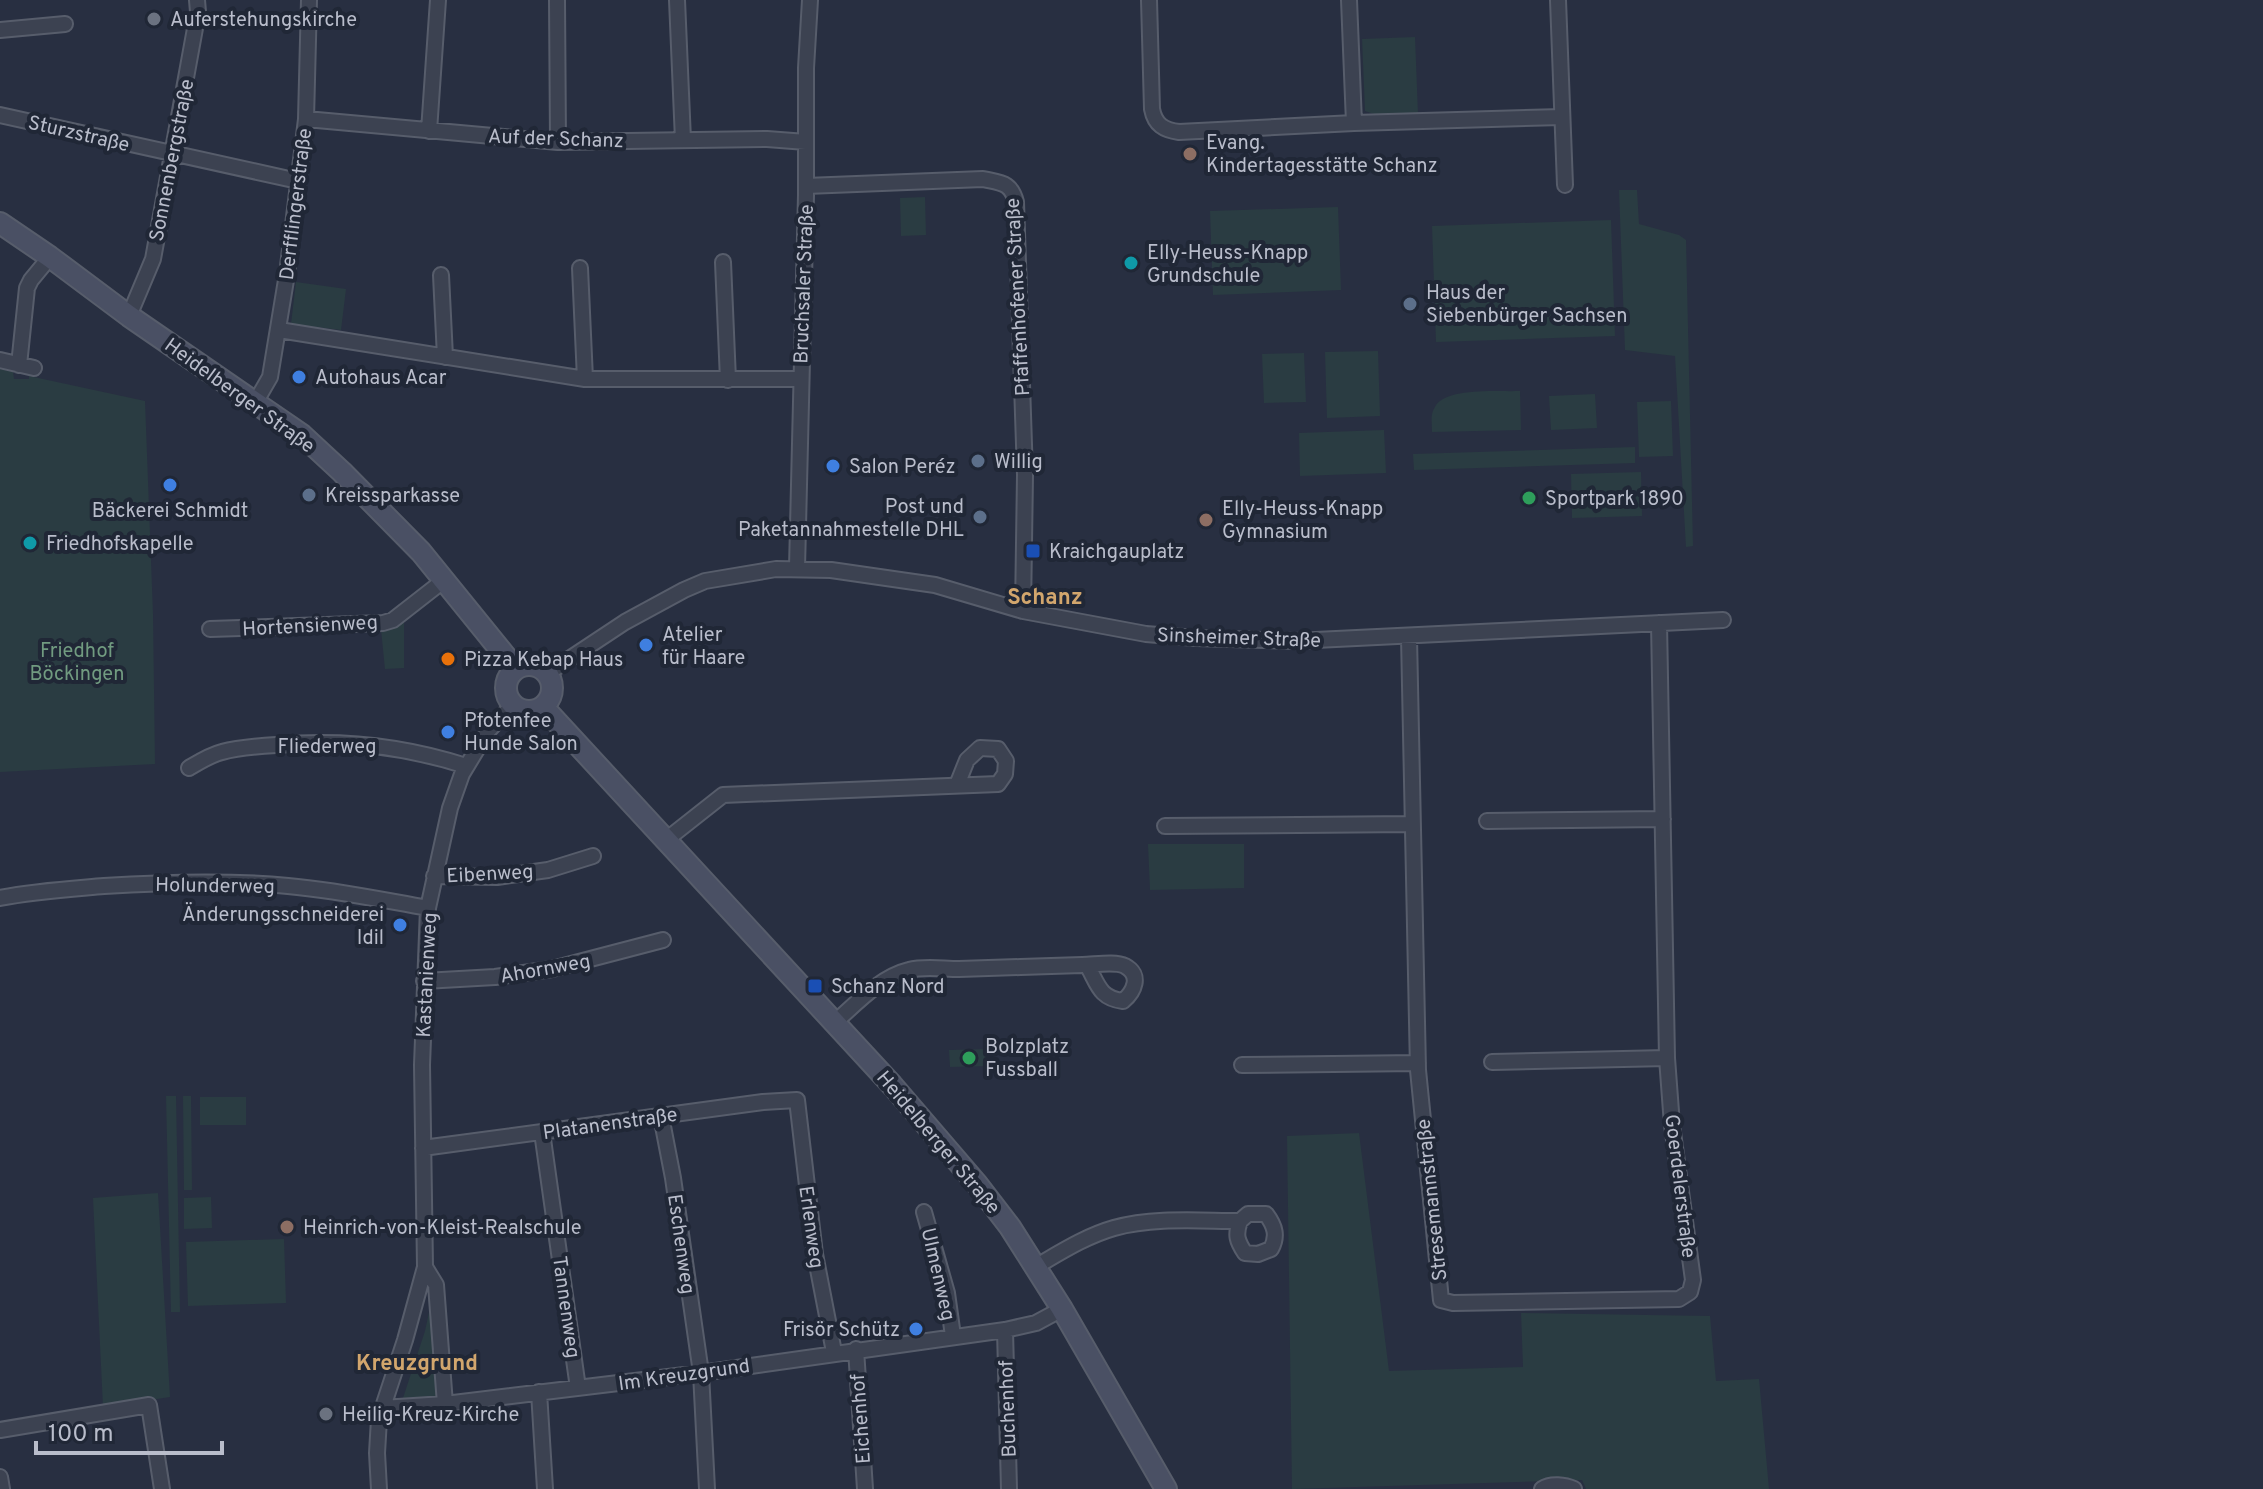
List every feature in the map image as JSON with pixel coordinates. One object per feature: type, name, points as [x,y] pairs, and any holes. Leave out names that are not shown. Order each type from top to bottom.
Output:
[{"type":"main road","name":"Heidelberger Straße","points":[[0,223],[302,435],[421,552],[515,668]]},
{"type":"main road","points":[[527,664],[539,666],[548,673],[553,685],[551,698],[543,707],[533,711],[513,705],[507,696],[506,686],[515,668],[527,664]]},
{"type":"main road","name":"Heidelberger Straße","points":[[543,707],[952,1152],[1010,1227],[1062,1309],[1166,1489]]},
{"type":"street","name":"Sonnenbergstraße","points":[[129,316],[153,259],[198,12],[197,0]]},
{"type":"street","name":"Derfflingerstraße","points":[[255,403],[270,377],[279,330],[306,119],[309,0]]},
{"type":"street","points":[[429,131],[438,0]]},
{"type":"street","points":[[557,0],[558,142]]},
{"type":"street","points":[[677,0],[683,140]]},
{"type":"street","name":"Bruchsaler Straße","points":[[797,568],[810,0]]},
{"type":"street","points":[[1149,0],[1152,109],[1154,119],[1169,131],[1562,117]]},
{"type":"street","points":[[1349,0],[1354,123]]},
{"type":"street","points":[[1558,0],[1565,185]]},
{"type":"street","points":[[0,30],[65,24]]},
{"type":"street","name":"Sturzstraße","points":[[0,115],[298,181]]},
{"type":"street","name":"Auf der Schanz","points":[[306,119],[558,142],[767,139],[806,142]]},
{"type":"street","name":"Pfaffenhofener Straße","points":[[806,186],[983,179],[1005,184],[1013,190],[1016,202],[1025,506],[1023,611]]},
{"type":"street","points":[[0,360],[27,366],[27,288],[50,257]]},
{"type":"street","points":[[723,262],[728,380]]},
{"type":"street","points":[[580,268],[585,379]]},
{"type":"street","points":[[441,275],[445,357]]},
{"type":"street","points":[[279,330],[585,379],[801,379]]},
{"type":"street","name":"Sinsheimer Straße","points":[[548,673],[638,614],[694,585],[732,575],[797,568],[866,574],[935,585],[1023,611],[1146,634],[1196,638],[1295,641],[1723,620]]},
{"type":"street","name":"Hortensienweg","points":[[210,629],[383,623],[393,620],[443,581]]},
{"type":"street","name":"Goerdelerstraße","points":[[1659,623],[1667,1058],[1672,1125],[1693,1280],[1690,1292],[1679,1299],[1670,1299]]},
{"type":"street","name":"Stresemannstraße","points":[[1409,637],[1418,1063],[1441,1300],[1453,1303],[1670,1299]]},
{"type":"street","name":"Kastanienweg","points":[[382,1408],[425,1267],[424,981],[428,908],[453,799],[466,766],[488,731],[513,705]]},
{"type":"street","name":"Fliederweg","points":[[189,768],[222,752],[323,742],[392,747],[466,766]]},
{"type":"street","points":[[666,840],[723,795],[957,785]]},
{"type":"street","points":[[1487,821],[1663,819]]},
{"type":"street","points":[[1165,826],[1412,824]]},
{"type":"street","name":"Eibenweg","points":[[434,876],[497,877],[548,870],[593,856]]},
{"type":"street","name":"Holunderweg","points":[[0,898],[57,890],[167,882],[230,883],[289,886],[428,908]]},
{"type":"street","name":"Ahornweg","points":[[424,981],[495,977],[552,969],[663,940]]},
{"type":"street","points":[[834,1023],[886,979],[910,969],[1087,965]]},
{"type":"street","points":[[1492,1062],[1667,1058]]},
{"type":"street","points":[[1242,1065],[1418,1063]]},
{"type":"street","name":"Platanenstraße","points":[[423,1148],[797,1100]]},
{"type":"street","name":"Erlenweg","points":[[797,1100],[815,1254],[834,1352]]},
{"type":"street","name":"Eschenweg","points":[[661,1116],[701,1373],[707,1489]]},
{"type":"street","name":"Tannenweg","points":[[542,1132],[578,1388]]},
{"type":"street","name":"Ulmenweg","points":[[924,1212],[947,1293],[953,1336]]},
{"type":"street","points":[[1035,1267],[1089,1237],[1114,1228],[1152,1221],[1240,1221]]},
{"type":"street","name":"Kastanienweg","points":[[425,1267],[436,1285],[445,1404]]},
{"type":"street","name":"Im Kreuzgrund","points":[[382,1408],[445,1404],[701,1373],[1005,1330],[1036,1323],[1062,1309]]},
{"type":"street","name":"Buchenhof","points":[[1005,1330],[1009,1489]]},
{"type":"street","name":"Eichenhof","points":[[856,1349],[865,1489]]},
{"type":"street","points":[[539,1392],[545,1489]]},
{"type":"street","points":[[0,1430],[149,1405],[162,1489]]},
{"type":"street","points":[[379,1489],[377,1453],[382,1408]]},
{"type":"street","points":[[0,1477],[2,1489]]},
{"type":"street","points":[[1542,1489],[1563,1485],[1574,1489]]},
{"type":"green space","points":[[1415,37],[1418,114],[1377,115],[1365,111],[1362,39]]},
{"type":"green space","points":[[1619,190],[1637,190],[1639,224],[1679,235],[1686,240],[1693,546],[1686,547],[1675,356],[1625,350]]},
{"type":"green space","points":[[925,197],[926,235],[901,236],[900,198]]},
{"type":"green space","points":[[1338,207],[1341,290],[1213,295],[1210,211]]},
{"type":"green space","points":[[1611,220],[1615,336],[1436,342],[1432,226]]},
{"type":"green space","points":[[296,282],[346,289],[341,330],[291,324]]},
{"type":"green space","points":[[1378,351],[1380,416],[1327,418],[1325,352]]},
{"type":"green space","points":[[1304,353],[1306,402],[1264,403],[1262,354]]},
{"type":"green space","name":"Friedhof Böckingen","points":[[0,369],[13,372],[14,379],[29,379],[29,376],[145,401],[155,764],[0,772]]},
{"type":"green space","points":[[1520,391],[1521,430],[1432,432],[1433,410],[1450,396]]},
{"type":"green space","points":[[1595,394],[1597,428],[1551,430],[1549,396]]},
{"type":"green space","points":[[1671,401],[1673,456],[1639,457],[1637,402]]},
{"type":"green space","points":[[1384,430],[1386,473],[1300,476],[1299,433]]},
{"type":"green space","points":[[1635,447],[1635,463],[1414,470],[1413,454]]},
{"type":"green space","points":[[1641,472],[1642,516],[1572,518],[1571,474]]},
{"type":"green space","points":[[404,619],[404,668],[385,669],[381,629]]},
{"type":"green space","points":[[1148,844],[1244,844],[1244,888],[1150,890]]},
{"type":"green space","name":"Bolzplatz Fussball","points":[[989,1049],[990,1066],[950,1067],[949,1050]]},
{"type":"green space","points":[[166,1096],[176,1096],[180,1312],[171,1312]]},
{"type":"green space","points":[[183,1096],[191,1096],[192,1190],[184,1190]]},
{"type":"green space","points":[[200,1097],[246,1097],[246,1125],[200,1125]]},
{"type":"green space","points":[[1359,1133],[1389,1371],[1523,1367],[1521,1313],[1710,1316],[1716,1381],[1759,1379],[1769,1489],[1586,1489],[1582,1480],[1292,1489],[1287,1136]]},
{"type":"green space","points":[[158,1193],[170,1397],[103,1407],[93,1198]]},
{"type":"green space","points":[[211,1197],[212,1228],[184,1229],[184,1198]]},
{"type":"green space","points":[[284,1239],[286,1303],[188,1306],[186,1242]]},
{"type":"green space","points":[[431,1303],[438,1396],[403,1398],[425,1331]]},
{"type":"place","name":"Auferstehungskirche","points":[[154,19]]},
{"type":"place","name":"Evang. Kindertagesstätte Schanz","points":[[1190,154]]},
{"type":"place","name":"Elly-Heuss-Knapp Grundschule","points":[[1131,263]]},
{"type":"place","name":"Haus der Siebenbürger Sachsen","points":[[1410,304]]},
{"type":"place","name":"Autohaus Acar","points":[[299,377]]},
{"type":"place","name":"Willig","points":[[978,461]]},
{"type":"place","name":"Salon Peréz","points":[[833,466]]},
{"type":"place","name":"Bäckerei Schmidt","points":[[170,485]]},
{"type":"place","name":"Kreissparkasse","points":[[309,495]]},
{"type":"place","name":"Sportpark 1890","points":[[1529,498]]},
{"type":"place","name":"Post und Paketannahmestelle DHL","points":[[980,517]]},
{"type":"place","name":"Elly-Heuss-Knapp Gymnasium","points":[[1206,520]]},
{"type":"place","name":"Friedhofskapelle","points":[[30,543]]},
{"type":"place","name":"Kraichgauplatz","points":[[1033,551]]},
{"type":"place","name":"Atelier für Haare","points":[[646,645]]},
{"type":"place","name":"Pizza Kebap Haus","points":[[448,659]]},
{"type":"place","name":"Pfotenfee Hunde Salon","points":[[448,732]]},
{"type":"place","name":"Änderungsschneiderei Idil","points":[[400,925]]},
{"type":"place","name":"Schanz Nord","points":[[815,986]]},
{"type":"place","name":"Bolzplatz Fussball","points":[[969,1058]]},
{"type":"place","name":"Heinrich-von-Kleist-Realschule","points":[[287,1227]]},
{"type":"place","name":"Frisör Schütz","points":[[916,1329]]},
{"type":"place","name":"Heilig-Kreuz-Kirche","points":[[326,1414]]},
{"type":"district","name":"Schanz","points":[[1045,596]]},
{"type":"district","name":"Kreuzgrund","points":[[417,1362]]}]
